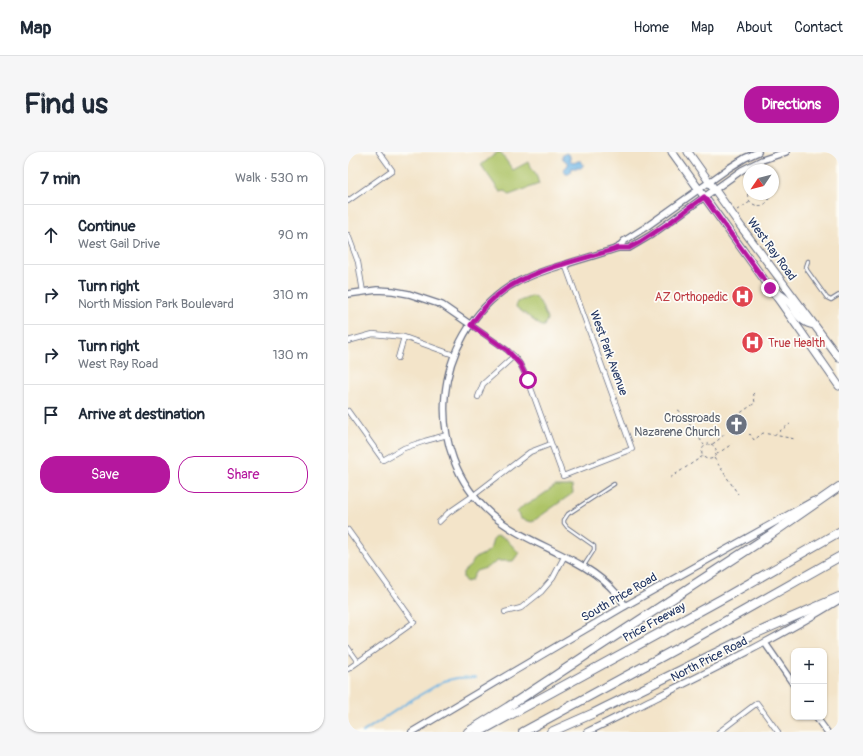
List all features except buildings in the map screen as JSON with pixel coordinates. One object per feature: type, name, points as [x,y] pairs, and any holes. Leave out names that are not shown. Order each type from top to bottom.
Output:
[{"type":"highway","points":[[468,732],[514,704],[770,535],[839,486]]},
{"type":"highway","name":"Price Freeway","points":[[479,732],[729,595],[839,532]]},
{"type":"highway","points":[[523,732],[676,649],[839,557]]},
{"type":"highway","points":[[551,732],[752,635],[839,597]]},
{"type":"main road","name":"West Ray Road","points":[[672,152],[839,386]]},
{"type":"main road","name":"West Ray Road","points":[[688,152],[839,358]]},
{"type":"main road","points":[[770,288],[786,299],[805,323],[814,325]]},
{"type":"main road","name":"South Price Road","points":[[412,732],[625,606],[839,486]]},
{"type":"main road","name":"North Price Road","points":[[587,732],[764,643],[839,600]]},
{"type":"street","points":[[348,201],[392,170],[379,152]]},
{"type":"street","points":[[618,248],[624,241],[737,163],[758,152]]},
{"type":"street","points":[[625,606],[613,589],[591,572],[507,527],[486,509],[464,481],[454,459],[445,424],[444,401],[454,355],[471,325],[481,312],[494,298],[511,286],[531,276],[565,264],[618,248],[629,248],[669,223],[742,170],[752,164],[786,152]]},
{"type":"street","points":[[348,235],[358,262],[363,292]]},
{"type":"street","name":"West Park Avenue","points":[[551,444],[563,476],[632,449],[565,264]]},
{"type":"street","points":[[348,294],[377,290],[392,291],[419,297],[442,306],[514,356],[528,380],[551,444],[530,452],[448,513],[439,522]]},
{"type":"street","points":[[348,341],[373,334],[404,337],[454,355]]},
{"type":"street","points":[[398,358],[404,337]]},
{"type":"street","points":[[478,397],[483,384],[514,356]]},
{"type":"street","points":[[348,411],[383,460],[404,448],[447,435]]},
{"type":"street","points":[[348,530],[414,622],[348,670]]},
{"type":"street","points":[[505,612],[521,608],[541,592],[553,578],[564,557]]},
{"type":"street","points":[[764,643],[793,684]]},
{"type":"street","points":[[348,648],[358,662]]},
{"type":"street","points":[[719,732],[757,703],[778,732]]},
{"type":"street","points":[[818,720],[827,732]]},
{"type":"lane","points":[[808,261],[806,267],[807,270],[827,298],[831,300],[839,295]]},
{"type":"lane","points":[[583,567],[594,550],[594,546],[567,527],[564,520],[568,514],[614,484]]},
{"type":"path","points":[[732,213],[750,202],[757,206],[764,204],[768,200]]},
{"type":"path","points":[[739,421],[736,416],[755,403],[754,390]]},
{"type":"path","points":[[678,410],[682,412],[705,446]]},
{"type":"path","points":[[773,435],[790,424]]},
{"type":"path","points":[[749,435],[750,434],[754,440],[763,433],[795,439]]},
{"type":"path","points":[[703,456],[702,449],[725,434]]},
{"type":"path","points":[[711,444],[716,449],[716,454]]},
{"type":"path","points":[[714,458],[716,454],[732,444]]},
{"type":"path","points":[[703,456],[709,459],[714,458]]},
{"type":"path","points":[[670,478],[703,456]]},
{"type":"path","points":[[714,458],[738,494]]},
{"type":"green space","points":[[500,152],[513,170],[528,162],[536,174],[539,184],[509,195],[506,191],[500,192],[481,165]]},
{"type":"green space","points":[[533,296],[540,302],[547,319],[544,326],[541,326],[516,307],[517,302]]},
{"type":"green space","points":[[555,486],[572,486],[573,493],[532,522],[521,519],[517,512],[524,505],[535,500]]},
{"type":"green space","points":[[497,536],[506,539],[519,553],[513,561],[498,561],[486,568],[476,571],[471,580],[466,582],[463,578],[463,572],[471,565],[475,558],[490,550],[493,540]]},
{"type":"water","points":[[566,153],[570,156],[570,160],[572,162],[574,163],[581,161],[583,166],[581,168],[572,168],[569,174],[566,174],[564,169],[568,165],[562,156]]},
{"type":"waterway","points":[[363,732],[413,699],[444,681],[457,678],[476,677]]},
{"type":"place","name":"AZ Orthopedic","points":[[743,297]]},
{"type":"place","name":"True Health","points":[[752,343]]},
{"type":"place","name":"Crossroads Nazarene Church","points":[[736,425]]},
{"type":"route","points":[[528,380],[514,356],[471,325],[494,298],[526,277],[618,248],[629,248],[669,223],[704,197],[770,288]]}]
